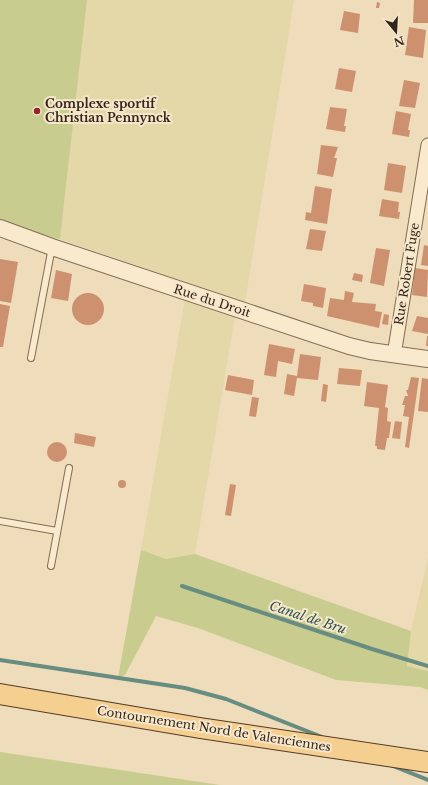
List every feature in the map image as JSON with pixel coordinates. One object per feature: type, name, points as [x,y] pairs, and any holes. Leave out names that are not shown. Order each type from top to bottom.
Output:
[{"type":"main road","name":"Contournement Nord de Valenciennes","points":[[0,694],[207,729],[428,762]]},
{"type":"street","name":"Rue Robert Fuge","points":[[394,355],[428,145]]},
{"type":"street","name":"Rue du Droit","points":[[0,228],[52,247],[349,346],[394,355],[428,359]]},
{"type":"lane","points":[[31,358],[52,247]]},
{"type":"lane","points":[[51,566],[69,468]]},
{"type":"lane","points":[[0,521],[57,532]]},
{"type":"shaded area","points":[[87,0],[294,0],[245,302],[60,239]]},
{"type":"shaded area","points":[[185,299],[235,315],[195,554],[166,559],[141,550]]},
{"type":"shaded area","points":[[428,558],[428,671],[407,666],[411,631]]},
{"type":"green space","name":"Complexe sportif Christian Pennynck","points":[[0,0],[87,0],[60,239],[0,222]]},
{"type":"green space","points":[[141,550],[166,559],[195,554],[411,631],[407,666],[428,671],[428,690],[420,687],[336,680],[198,628],[156,616],[125,675],[118,678]]},
{"type":"green space","points":[[0,752],[220,785],[0,785]]},
{"type":"building","points":[[414,0],[428,0],[428,23],[413,23]]},
{"type":"building","points":[[377,2],[380,3],[379,8],[376,8]]},
{"type":"building","points":[[344,11],[360,14],[358,33],[340,30]]},
{"type":"building","points":[[409,27],[426,30],[423,58],[405,55]]},
{"type":"building","points":[[339,68],[356,71],[352,92],[335,89]]},
{"type":"building","points":[[404,80],[420,83],[415,108],[399,106]]},
{"type":"building","points":[[330,107],[347,109],[344,126],[346,126],[345,132],[326,129]]},
{"type":"building","points":[[396,111],[411,114],[408,130],[410,130],[409,137],[392,134]]},
{"type":"building","points":[[321,145],[338,147],[334,158],[337,158],[333,177],[317,174]]},
{"type":"building","points":[[388,163],[406,166],[402,193],[384,190]]},
{"type":"building","points":[[315,186],[332,189],[327,224],[305,220],[306,212],[311,213]]},
{"type":"building","points":[[382,199],[399,202],[399,219],[379,216]]},
{"type":"building","points":[[310,229],[326,231],[322,251],[306,249]]},
{"type":"building","points":[[424,245],[428,246],[428,266],[421,265]]},
{"type":"building","points":[[376,248],[390,250],[384,286],[370,283]]},
{"type":"building","points":[[0,259],[18,262],[11,303],[0,301]]},
{"type":"building","points":[[415,268],[428,270],[427,297],[412,295]]},
{"type":"building","points":[[56,270],[72,274],[68,301],[51,298]]},
{"type":"building","points":[[354,273],[363,275],[362,282],[352,280]]},
{"type":"building","points":[[304,284],[326,288],[323,308],[313,306],[313,303],[301,301]]},
{"type":"building","points":[[345,291],[354,293],[352,302],[376,304],[375,311],[382,312],[379,328],[327,316],[330,298],[344,300]]},
{"type":"building","points":[[85,293],[91,293],[101,300],[104,309],[103,315],[97,322],[91,325],[85,325],[75,318],[72,312],[72,306],[79,296]]},
{"type":"building","points":[[0,304],[10,306],[3,347],[0,347]]},
{"type":"building","points":[[384,314],[389,315],[388,325],[382,324]]},
{"type":"building","points":[[417,316],[428,318],[428,334],[412,331]]},
{"type":"building","points":[[427,336],[428,346],[426,346]]},
{"type":"building","points":[[269,344],[295,349],[292,364],[278,361],[276,377],[264,375]]},
{"type":"building","points":[[300,354],[321,357],[318,380],[297,378],[294,396],[284,394],[287,374],[297,376]]},
{"type":"building","points":[[339,368],[362,370],[360,386],[337,384]]},
{"type":"building","points":[[228,375],[254,380],[252,395],[225,390]]},
{"type":"building","points":[[411,377],[419,378],[409,448],[405,447],[409,417],[403,416],[405,405],[402,405],[405,396],[408,396],[406,390],[408,390]]},
{"type":"building","points":[[422,378],[428,379],[428,412],[418,411]]},
{"type":"building","points":[[367,382],[388,385],[385,407],[388,408],[387,421],[391,422],[389,438],[387,438],[385,450],[377,449],[377,446],[375,446],[379,408],[364,406]]},
{"type":"building","points":[[323,384],[328,385],[326,402],[321,401]]},
{"type":"building","points":[[252,397],[259,398],[256,417],[249,416]]},
{"type":"building","points":[[395,421],[402,422],[400,439],[392,438]]},
{"type":"building","points":[[75,433],[96,437],[94,447],[74,443]]},
{"type":"building","points":[[57,442],[64,445],[67,452],[64,459],[57,462],[50,459],[47,452],[50,445]]},
{"type":"building","points":[[122,480],[125,481],[125,487],[122,488],[119,487],[118,484],[119,481]]},
{"type":"building","points":[[230,484],[236,485],[231,516],[225,515]]},
{"type":"waterway","name":"Canal de Bru","points":[[182,586],[428,666]]},
{"type":"waterway","points":[[0,660],[185,688],[226,699],[322,737]]},
{"type":"waterway","points":[[393,766],[428,780]]},
{"type":"place","name":"Complexe sportif Christian Pennynck","points":[[37,111]]}]
